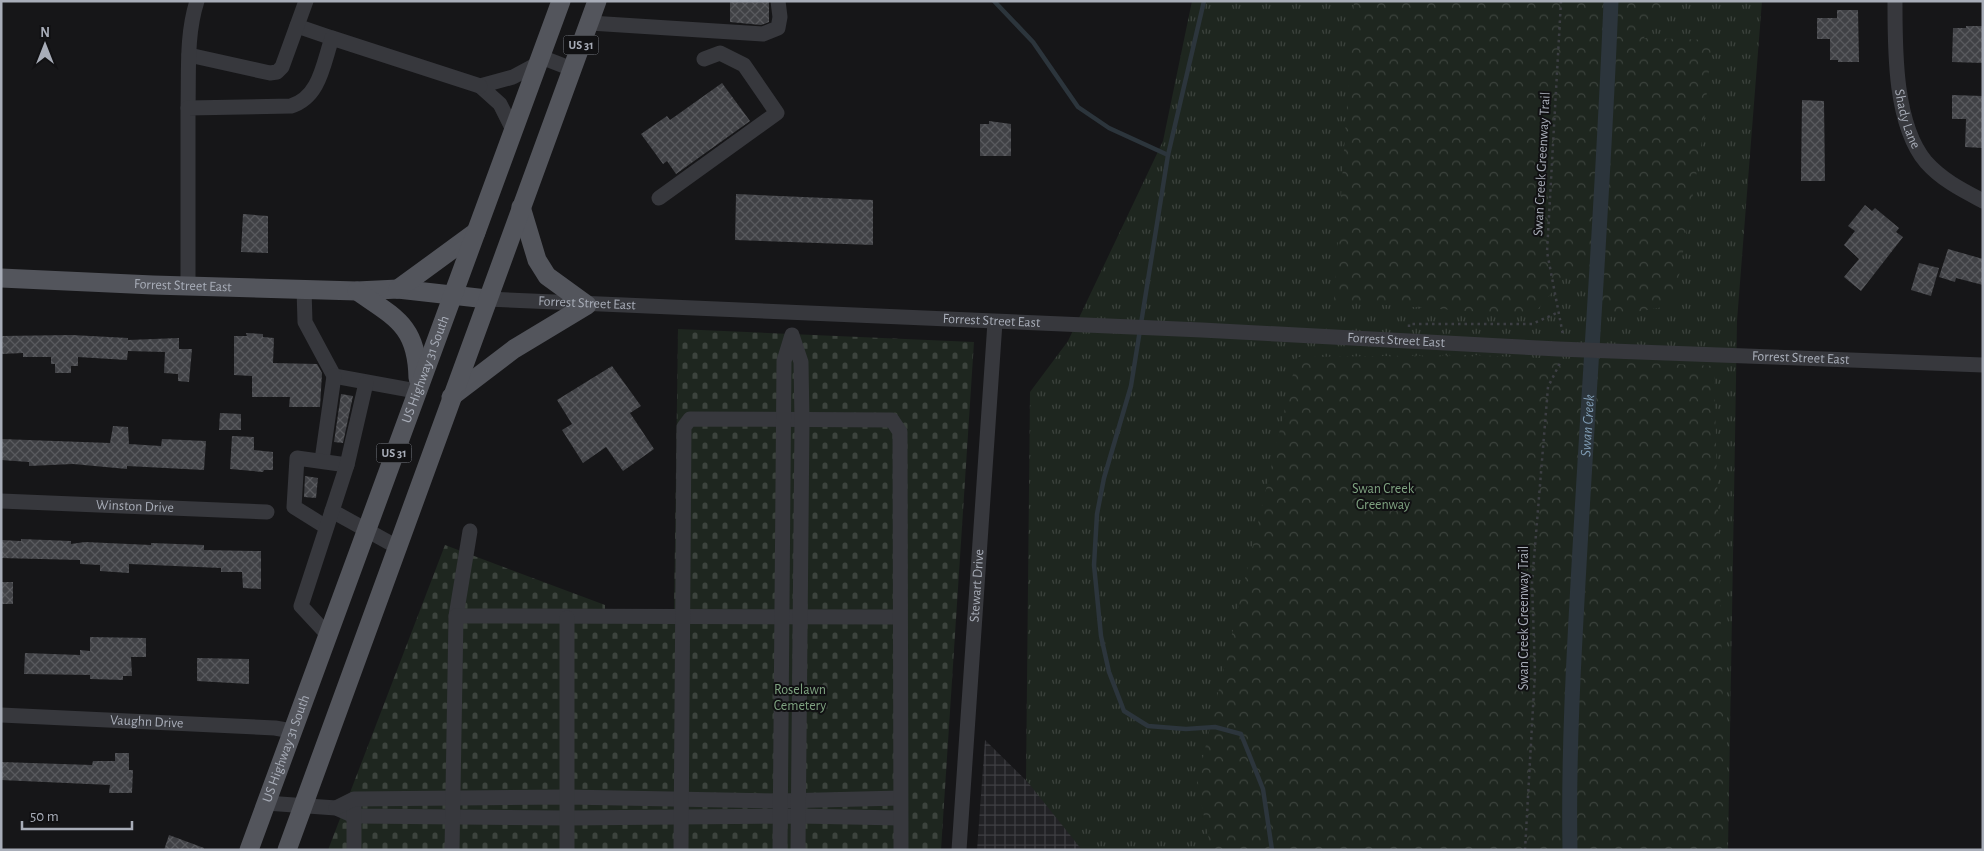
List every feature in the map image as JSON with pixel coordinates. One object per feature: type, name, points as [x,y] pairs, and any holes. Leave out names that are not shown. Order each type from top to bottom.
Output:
[{"type":"main road","name":"US Highway 31 South","points":[[249,850],[561,1]]},
{"type":"main road","name":"US 31","points":[[287,850],[399,548],[451,396],[598,1]]},
{"type":"main road","points":[[451,396],[514,349],[587,305],[547,276],[537,260],[522,207]]},
{"type":"main road","points":[[398,289],[477,231]]},
{"type":"main road","name":"Forrest Street East","points":[[1,278],[357,291],[398,289],[487,299]]},
{"type":"main road","points":[[357,291],[399,320],[410,336],[418,355],[418,388]]},
{"type":"street","points":[[188,286],[188,108],[193,15],[197,1]]},
{"type":"street","points":[[190,55],[270,73],[277,72],[282,67],[306,1]]},
{"type":"street","points":[[590,23],[763,34],[778,28],[780,17],[778,1]]},
{"type":"street","name":"Shady Lane","points":[[1895,1],[1895,42],[1900,95],[1908,129],[1925,161],[1951,185],[1983,201]]},
{"type":"street","points":[[297,26],[480,86],[500,104],[514,132]]},
{"type":"street","points":[[188,108],[291,106],[303,102],[313,92],[332,38]]},
{"type":"street","points":[[659,198],[776,113],[744,65],[720,53],[704,59]]},
{"type":"street","points":[[480,86],[513,77],[540,60],[572,69]]},
{"type":"street","points":[[304,289],[305,322],[334,376],[322,460]]},
{"type":"street","name":"Forrest Street East","points":[[487,299],[587,305],[1202,330],[1558,349],[1983,365]]},
{"type":"street","points":[[780,850],[784,361],[792,335],[793,312]]},
{"type":"street","name":"Stewart Drive","points":[[959,850],[995,322]]},
{"type":"street","points":[[792,335],[801,362],[802,421],[798,850]]},
{"type":"street","points":[[334,376],[366,383],[418,388]]},
{"type":"street","points":[[327,634],[301,606],[346,465],[366,383]]},
{"type":"street","points":[[681,850],[684,427],[690,418],[802,421],[892,420],[900,432],[901,850]]},
{"type":"street","points":[[326,526],[294,507],[297,458],[322,460],[346,465]]},
{"type":"street","name":"Winston Drive","points":[[1,501],[268,512]]},
{"type":"street","points":[[332,511],[399,548]]},
{"type":"street","points":[[452,850],[451,816],[456,616],[470,531]]},
{"type":"street","points":[[456,616],[567,618],[900,617]]},
{"type":"street","points":[[567,618],[567,850]]},
{"type":"street","name":"Vaughn Drive","points":[[1,715],[275,728],[292,731]]},
{"type":"street","points":[[336,808],[354,799],[567,797],[682,800],[798,808],[900,798]]},
{"type":"street","points":[[354,799],[354,850]]},
{"type":"street","points":[[266,803],[336,808],[354,816],[567,818],[682,816],[780,808]]},
{"type":"street","points":[[798,808],[900,818]]},
{"type":"path","name":"Swan Creek Greenway Trail","points":[[1561,1],[1547,252],[1562,326]]},
{"type":"path","points":[[1408,341],[1409,324],[1532,324],[1559,312]]},
{"type":"path","name":"Swan Creek Greenway Trail","points":[[1525,850],[1535,672],[1532,583],[1548,387]]},
{"type":"shaded area","points":[[985,740],[1055,809],[1082,850],[977,850]]},
{"type":"green space","name":"Swan Creek Greenway","points":[[1192,1],[1762,1],[1737,321],[1728,850],[1082,850],[1026,780],[1030,392],[1068,341],[1163,141]]},
{"type":"green space","points":[[1354,1],[1664,1],[1644,38],[1712,40],[1702,141],[1674,305],[1604,318],[1570,271],[1532,316],[1334,301]]},
{"type":"green space","name":"Roselawn Cemetery","points":[[678,329],[974,342],[941,850],[328,850],[445,545],[605,605],[605,612],[674,613]]},
{"type":"green space","points":[[1473,355],[1714,366],[1727,850],[1211,850],[1197,783],[1297,357]]},
{"type":"building","points":[[730,1],[769,2],[769,22],[761,25],[730,22]]},
{"type":"building","points":[[1837,10],[1858,10],[1859,62],[1830,60],[1830,39],[1817,39],[1817,18],[1837,18]]},
{"type":"building","points":[[1966,26],[1983,26],[1983,63],[1952,62],[1953,28],[1966,28]]},
{"type":"building","points":[[722,83],[750,121],[676,174],[667,161],[663,164],[641,134],[667,116],[670,120]]},
{"type":"building","points":[[1952,95],[1983,96],[1983,148],[1965,147],[1966,119],[1952,119]]},
{"type":"building","points":[[1802,100],[1824,101],[1825,181],[1801,181]]},
{"type":"building","points":[[989,121],[1011,124],[1011,156],[980,156],[980,124],[989,124]]},
{"type":"building","points":[[736,194],[873,200],[873,245],[735,240]]},
{"type":"building","points":[[1865,205],[1872,211],[1875,208],[1899,228],[1896,232],[1903,237],[1861,291],[1844,277],[1859,259],[1844,245],[1855,231],[1848,226]]},
{"type":"building","points":[[243,214],[268,216],[268,253],[241,252]]},
{"type":"building","points":[[1948,249],[1983,259],[1983,285],[1956,278],[1955,282],[1939,277]]},
{"type":"building","points":[[1919,263],[1939,268],[1931,296],[1911,290]]},
{"type":"building","points":[[246,333],[263,334],[263,337],[274,338],[273,363],[317,364],[322,373],[320,407],[289,407],[290,397],[252,397],[252,376],[234,375],[234,336],[247,336]]},
{"type":"building","points":[[72,335],[128,338],[128,340],[179,338],[179,349],[192,349],[189,382],[178,381],[178,374],[164,373],[165,352],[128,351],[127,360],[78,357],[78,366],[71,366],[71,373],[55,373],[55,364],[51,364],[51,357],[23,357],[23,353],[1,354],[1,336]]},
{"type":"building","points":[[612,366],[641,406],[630,413],[654,449],[623,471],[606,447],[583,463],[562,430],[572,424],[557,400]]},
{"type":"building","points":[[341,394],[353,396],[343,443],[334,442]]},
{"type":"building","points":[[220,413],[241,414],[241,430],[219,430]]},
{"type":"building","points":[[113,426],[128,427],[129,444],[161,446],[162,439],[206,441],[204,470],[127,466],[127,469],[73,464],[29,466],[29,462],[1,460],[1,439],[110,443]]},
{"type":"building","points":[[232,436],[254,437],[254,450],[273,452],[273,470],[264,470],[263,472],[230,469]]},
{"type":"building","points":[[305,476],[318,478],[316,498],[304,497]]},
{"type":"building","points":[[21,539],[71,541],[71,544],[85,542],[204,545],[204,550],[261,551],[261,589],[243,588],[242,572],[221,572],[221,568],[129,564],[129,573],[100,571],[100,565],[80,564],[80,560],[1,558],[1,540],[21,541]]},
{"type":"building","points":[[1,582],[13,582],[13,604],[1,604]]},
{"type":"building","points":[[90,637],[146,638],[146,657],[131,657],[132,676],[123,676],[123,680],[90,679],[90,675],[24,674],[25,653],[80,655],[80,650],[90,651]]},
{"type":"building","points":[[197,658],[249,659],[249,684],[197,681]]},
{"type":"building","points":[[115,753],[129,753],[129,770],[133,770],[132,793],[109,793],[110,785],[1,780],[1,762],[92,765],[93,761],[115,761]]},
{"type":"building","points":[[169,835],[204,848],[204,850],[164,850]]},
{"type":"waterway","points":[[994,1],[1033,42],[1078,107],[1109,128],[1168,155]]},
{"type":"waterway","points":[[1204,1],[1168,155],[1131,386],[1104,478],[1097,514],[1094,565],[1101,636],[1109,672],[1124,711],[1148,726],[1186,729],[1215,727],[1241,734],[1263,789],[1272,850]]},
{"type":"waterway","name":"Swan Creek","points":[[1570,850],[1570,770],[1574,650],[1611,1]]}]
